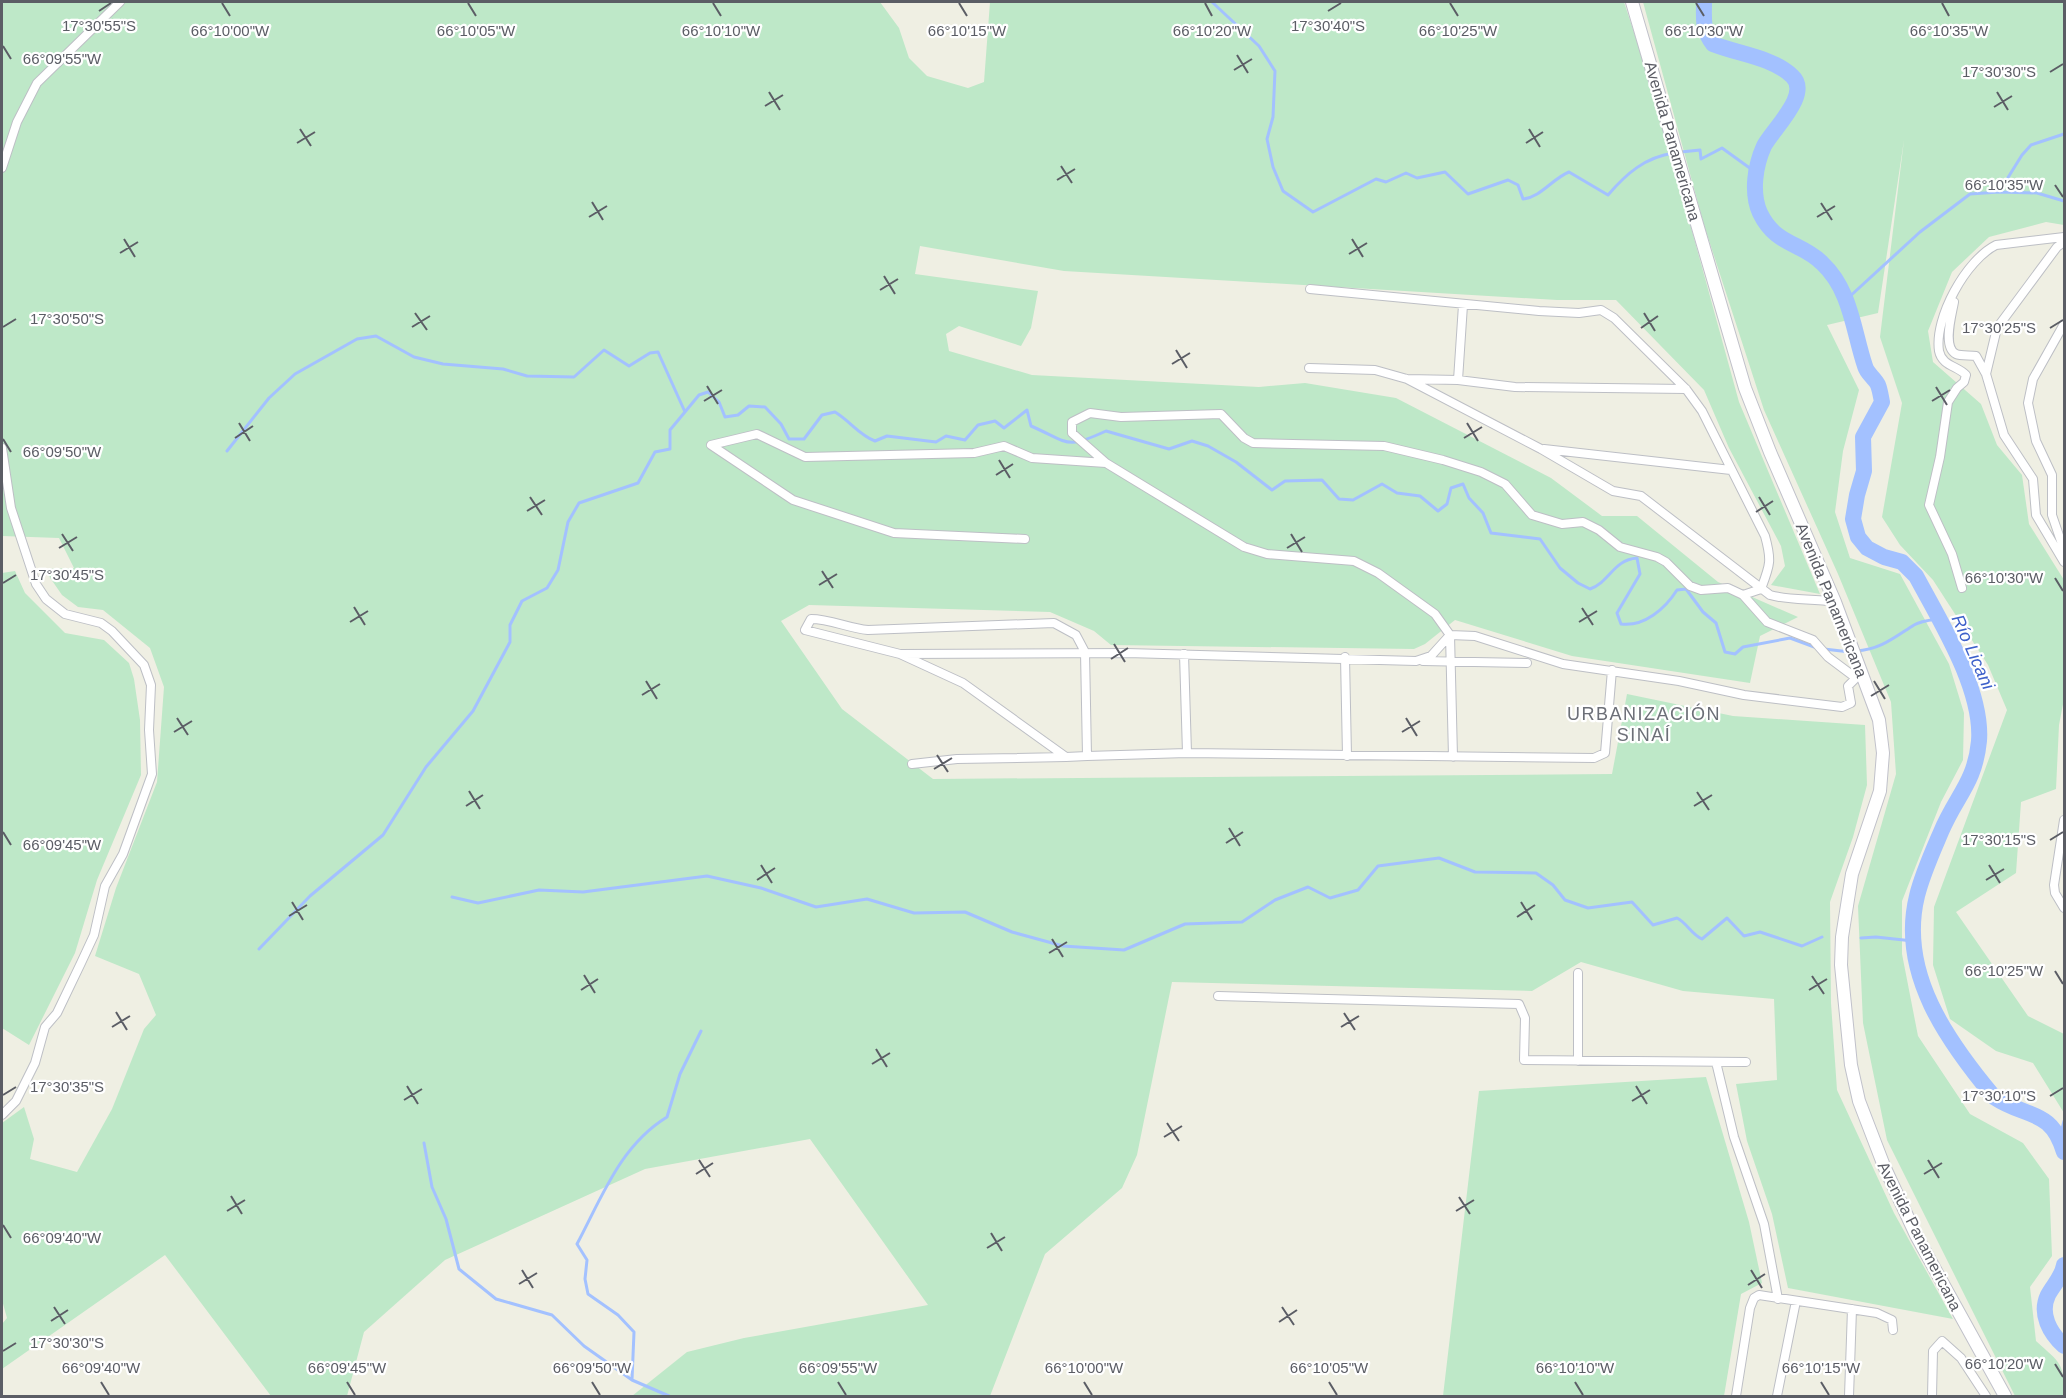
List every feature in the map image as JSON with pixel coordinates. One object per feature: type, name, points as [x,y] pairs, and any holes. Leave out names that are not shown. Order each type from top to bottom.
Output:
[{"type":"main road","name":"Avenida Panamericana","points":[[1632,2],[1745,388],[1835,602],[1882,734],[1883,773],[1880,791],[1852,874],[1842,937],[1841,965],[1851,1065],[1859,1101],[1884,1166],[1916,1235],[2005,1396]]},
{"type":"street","points":[[2,168],[17,122],[37,83],[120,2]]},
{"type":"street","points":[[1962,588],[1952,554],[1929,505],[1940,457],[1948,402],[1956,388],[1964,382],[1966,375],[1944,361],[1939,352],[1943,324],[1961,277],[1979,257],[1996,245],[2057,236],[2064,237]]},
{"type":"street","points":[[1986,374],[2001,320],[2057,247],[2064,242]]},
{"type":"street","points":[[1961,277],[1951,319],[1951,350],[1956,354],[1976,356],[1986,374],[2004,435],[2033,479],[2036,516],[2064,562]]},
{"type":"street","points":[[1310,289],[1463,305],[1580,314],[1601,310],[1622,326],[1686,389],[1702,411],[1758,520],[1771,558],[1769,570],[1761,588],[1743,595]]},
{"type":"street","points":[[1458,380],[1463,305]]},
{"type":"street","points":[[2064,324],[2032,379],[2028,403],[2036,441],[2052,475],[2052,515],[2064,550]]},
{"type":"street","points":[[1310,368],[1375,370],[1407,379],[1540,449],[1613,491],[1641,496],[1770,595],[1786,600],[1811,598],[1835,602]]},
{"type":"street","points":[[1407,379],[1458,380],[1515,387],[1686,389]]},
{"type":"street","points":[[1450,635],[1475,636],[1563,664],[1678,681],[1712,690],[1842,707],[1851,703],[1848,686],[1860,675],[1828,657],[1813,640],[1767,622],[1743,595],[1728,588],[1701,590],[1690,586],[1666,562],[1620,547],[1599,530],[1583,522],[1562,524],[1532,515],[1505,484],[1481,472],[1395,449],[1253,443],[1244,438],[1221,414],[1121,417],[1090,413],[1072,422],[1072,433],[1106,463],[1244,547],[1267,554],[1354,561],[1378,573],[1435,614],[1450,635],[1453,757]]},
{"type":"street","points":[[1025,539],[894,533],[793,500],[711,445],[757,434],[805,457],[974,453],[1004,446],[1032,458],[1106,463]]},
{"type":"street","points":[[2,448],[10,508],[36,584],[46,599],[65,614],[101,623],[112,631],[144,665],[152,685],[149,730],[152,774],[123,854],[105,886],[94,935],[57,1013],[45,1027],[35,1063],[16,1101],[2,1115]]},
{"type":"street","points":[[1540,449],[1731,470]]},
{"type":"street","points":[[1066,757],[963,683],[900,654],[805,630],[811,619],[821,619],[846,628],[868,630],[1054,623],[1076,635],[1085,652],[1087,756]]},
{"type":"street","points":[[1416,661],[1431,656],[1450,635]]},
{"type":"street","points":[[900,654],[1085,652],[1527,663]]},
{"type":"street","points":[[1184,654],[1187,753]]},
{"type":"street","points":[[1345,657],[1347,756]]},
{"type":"street","points":[[912,764],[957,759],[1187,753],[1600,757],[1605,753],[1607,746],[1612,670]]},
{"type":"street","points":[[2064,820],[2055,885],[2055,893],[2064,908]]},
{"type":"street","points":[[1578,973],[1578,1060]]},
{"type":"street","points":[[1218,996],[1519,1004],[1525,1018],[1524,1060],[1746,1062]]},
{"type":"street","points":[[1716,1062],[1734,1137],[1764,1224],[1778,1299]]},
{"type":"street","points":[[1736,1396],[1754,1298],[1759,1295],[1886,1315],[1892,1320],[1893,1330]]},
{"type":"street","points":[[1777,1396],[1796,1301]]},
{"type":"street","points":[[1849,1396],[1852,1309]]},
{"type":"street","points":[[1932,1396],[1933,1351],[1942,1341],[1961,1358],[1986,1396]]},
{"type":"green space","points":[[2,2],[880,2],[899,28],[909,58],[927,76],[968,88],[984,82],[990,2],[1624,2],[1655,96],[1739,402],[1820,594],[1771,585],[1785,566],[1781,546],[1729,448],[1704,390],[1616,300],[1557,300],[1064,271],[920,246],[915,274],[1038,291],[1031,328],[1021,346],[959,326],[946,334],[949,351],[1032,375],[1259,387],[1305,383],[1396,398],[1551,478],[1602,516],[1637,516],[1718,582],[1798,617],[1760,636],[1750,683],[1572,656],[1455,620],[1425,644],[1414,649],[1111,645],[1094,631],[1050,612],[809,605],[781,621],[842,709],[933,779],[1612,774],[1627,694],[1733,716],[1865,725],[1867,785],[1853,837],[1830,902],[1831,1003],[1837,1090],[1894,1213],[1953,1319],[1788,1288],[1772,1214],[1747,1141],[1736,1084],[1777,1080],[1774,999],[1683,991],[1581,962],[1532,991],[1172,982],[1137,1155],[1122,1188],[1045,1254],[990,1396],[632,1396],[687,1352],[744,1338],[928,1305],[810,1139],[645,1169],[445,1260],[364,1332],[347,1396],[271,1396],[165,1255],[2,1369],[2,1324],[7,1318],[2,1300],[2,1123],[24,1107],[34,1139],[30,1159],[77,1172],[112,1109],[144,1029],[156,1015],[139,974],[95,956],[116,888],[157,782],[164,687],[150,648],[103,610],[78,607],[62,595],[44,569],[74,568],[59,538],[2,536]]},
{"type":"green space","points":[[1643,2],[2064,2],[2064,225],[2046,222],[1989,237],[1952,272],[1928,331],[1933,362],[1981,404],[1997,445],[2022,475],[2029,524],[2064,580],[2064,699],[2059,725],[2056,789],[2021,802],[2016,873],[1956,912],[2028,1016],[2064,1034],[2064,1113],[2033,1063],[1996,1051],[1950,1019],[1933,965],[1934,907],[2007,710],[1988,665],[1933,580],[1900,545],[1882,517],[1902,403],[1880,337],[1904,140],[1878,313],[1827,325],[1859,390],[1843,451],[1835,512],[1850,558],[1900,574],[1949,664],[1964,713],[1963,760],[1941,802],[1902,901],[1902,954],[1918,1036],[1970,1114],[2023,1143],[2049,1179],[2052,1256],[2030,1287],[2036,1341],[2059,1364],[2063,1376],[2064,1396],[2015,1396],[1887,1140],[1863,1023],[1858,906],[1896,774],[1891,702],[1838,574],[1764,410],[1704,225]]},
{"type":"green space","points":[[15,571],[25,593],[65,633],[104,640],[129,663],[134,679],[140,720],[141,775],[97,880],[75,953],[29,1045],[2,1028],[2,573]]},
{"type":"green space","points":[[1706,1077],[1749,1222],[1762,1283],[1741,1294],[1724,1396],[1443,1396],[1479,1091]]},
{"type":"waterway","points":[[1212,2],[1259,46],[1275,71],[1273,117],[1267,139],[1273,167],[1283,191],[1313,212],[1376,179],[1386,182],[1406,173],[1417,178],[1445,172],[1468,194],[1508,180],[1518,185],[1523,199],[1535,195],[1569,172],[1608,195],[1637,168],[1654,158],[1674,153]]},
{"type":"waterway","name":"Río Licani","points":[[1704,2],[1705,29],[1713,44],[1775,64],[1792,76],[1797,84],[1797,92],[1789,112],[1768,139],[1761,154],[1755,180],[1757,205],[1766,224],[1773,232],[1822,263],[1832,274],[1845,298],[1865,366],[1878,385],[1882,402],[1863,437],[1864,471],[1853,519],[1858,537],[1867,548],[1884,557],[1902,562],[1916,576],[1948,634],[1974,700],[1978,721],[1977,755],[1969,779],[1941,832],[1924,872],[1917,896],[1913,924],[1915,952],[1921,979],[1944,1030],[1994,1097],[2045,1121],[2059,1138],[2064,1152]]},
{"type":"waterway","points":[[1847,299],[1920,232],[1970,194],[1999,192],[2022,155],[2031,145],[2064,134]]},
{"type":"waterway","points":[[1681,152],[1700,150],[1701,159],[1722,148],[1758,174]]},
{"type":"waterway","points":[[1999,192],[2037,193],[2064,201]]},
{"type":"waterway","points":[[227,451],[269,398],[295,374],[357,339],[376,336],[414,357],[443,364],[503,369],[527,376],[574,377],[604,350],[629,366],[650,353],[658,352],[685,412]]},
{"type":"waterway","points":[[259,949],[310,896],[383,835],[426,767],[473,711],[510,642],[510,625],[522,601],[547,588],[558,570],[568,522],[579,503],[638,483],[655,452],[670,449],[670,430],[699,395],[708,392],[719,402],[725,417],[738,415],[749,406],[765,407],[781,424],[789,439],[804,439],[822,415],[835,412],[875,441],[887,436],[936,442],[946,436],[965,440],[978,425],[995,421],[1004,428],[1027,410],[1031,426],[1068,442],[1082,441],[1106,431],[1169,449],[1192,441],[1208,446],[1236,462],[1272,490],[1285,481],[1322,480],[1339,499],[1353,500],[1382,484],[1397,493],[1420,496],[1438,511],[1447,504],[1451,488],[1463,484],[1469,498],[1483,513],[1491,533],[1540,539],[1560,568],[1578,583],[1590,589],[1597,586],[1622,563],[1637,558],[1640,574],[1617,613],[1621,624],[1646,620],[1660,610],[1677,590],[1686,589],[1703,612],[1716,623],[1725,652],[1735,654],[1743,647],[1790,638],[1817,648]]},
{"type":"waterway","points":[[1856,651],[1873,648],[1914,625],[1938,619]]},
{"type":"waterway","points":[[1824,649],[1850,652]]},
{"type":"waterway","points":[[452,897],[478,903],[539,890],[583,892],[707,876],[761,888],[816,907],[867,899],[914,913],[965,912],[1012,932],[1063,946],[1124,950],[1185,924],[1242,922],[1275,900],[1308,887],[1330,898],[1358,890],[1378,866],[1439,858],[1475,872],[1536,873],[1553,885],[1565,900],[1588,908],[1632,902],[1653,925],[1677,918],[1702,939],[1727,918],[1744,936],[1760,932],[1802,946],[1822,937]]},
{"type":"waterway","points":[[1861,938],[1876,937],[1913,941]]},
{"type":"waterway","points":[[632,1380],[634,1332],[618,1315],[588,1294],[585,1279],[587,1260],[577,1244],[624,1158],[637,1142],[667,1117],[680,1074],[701,1031]]},
{"type":"waterway","points":[[2060,1137],[2064,1121]]},
{"type":"waterway","points":[[424,1143],[432,1187],[446,1219],[459,1269],[496,1299],[552,1315],[584,1346],[632,1380],[669,1396]]},
{"type":"waterway","name":"Río Licani","points":[[2064,1265],[2060,1277],[2048,1295],[2045,1309],[2050,1329],[2064,1346]]},
{"type":"district","name":"URBANIZACIÓN SINAÍ","points":[[1644,724]]}]
